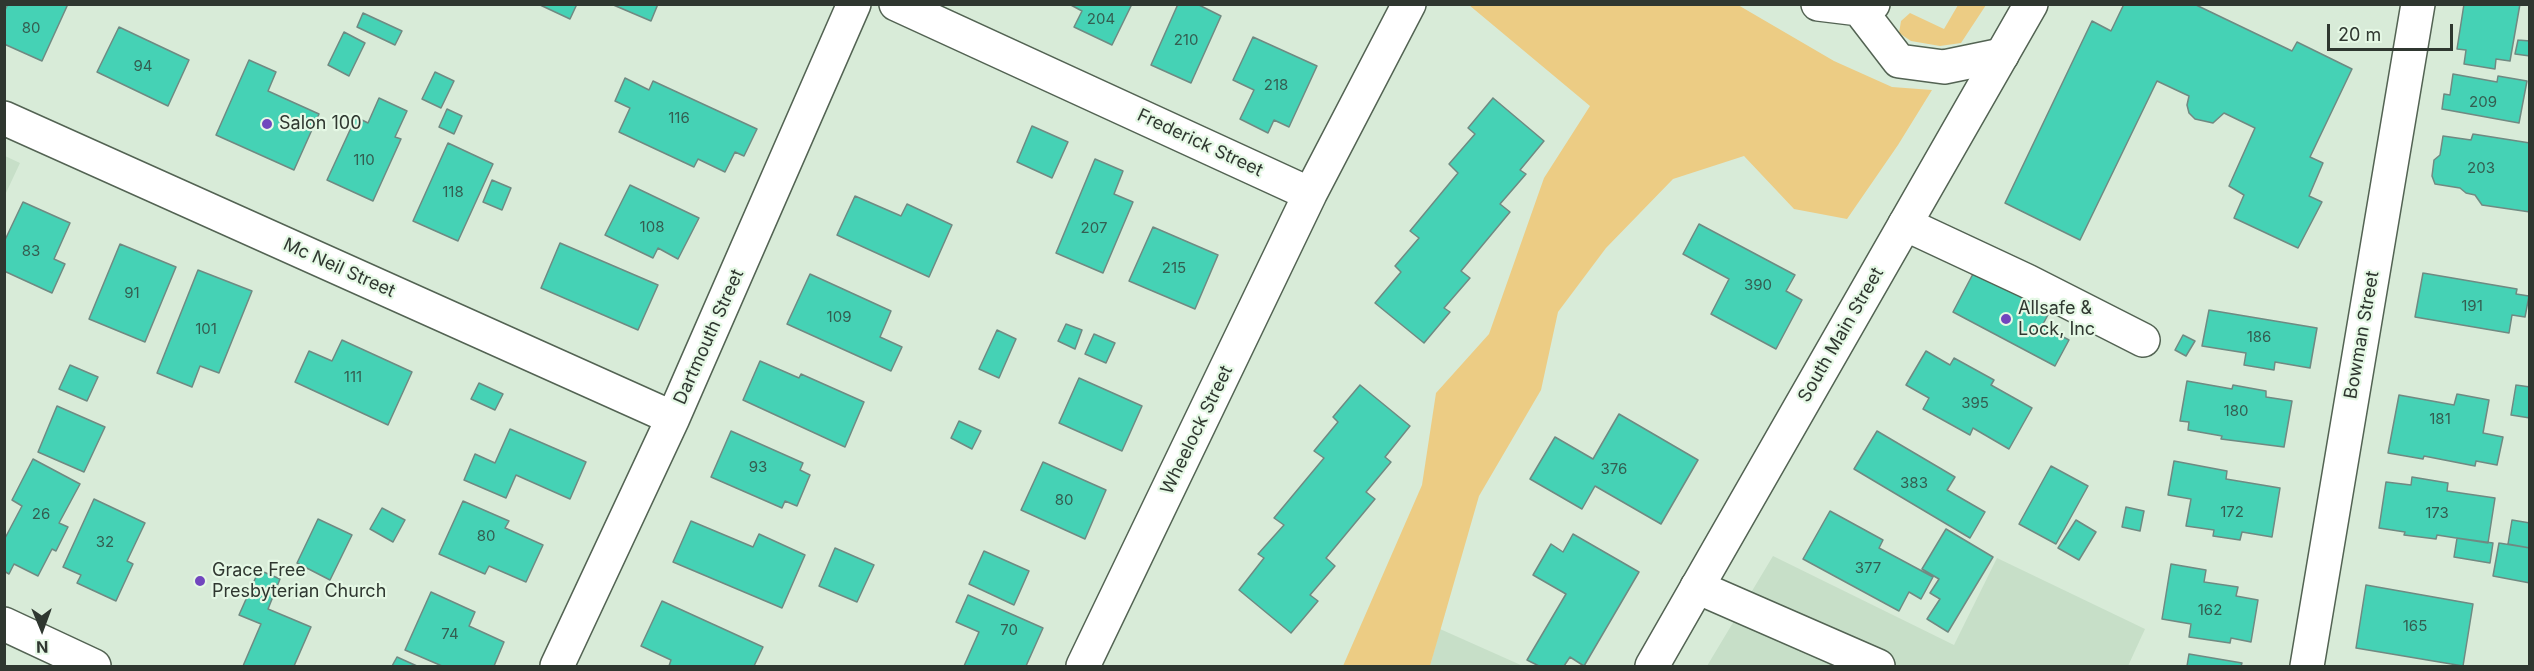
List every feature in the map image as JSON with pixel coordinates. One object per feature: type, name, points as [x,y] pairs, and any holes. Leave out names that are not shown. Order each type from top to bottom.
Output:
[{"type":"street","name":"Dartmouth Street","points":[[558,666],[673,418],[854,4]]},
{"type":"street","name":"Frederick Street","points":[[896,4],[1310,194]]},
{"type":"street","points":[[1310,194],[1409,4]]},
{"type":"street","points":[[1818,4],[1866,7],[1899,61],[1944,67],[2002,55]]},
{"type":"street","name":"South Main Street","points":[[1652,666],[2031,4]]},
{"type":"street","name":"Bowman Street","points":[[2307,666],[2412,5]]},
{"type":"street","name":"Mc Neil Street","points":[[4,118],[673,418]]},
{"type":"street","name":"Wheelock Street","points":[[1083,666],[1310,194]]},
{"type":"street","points":[[1905,224],[2027,281],[2143,340]]},
{"type":"street","points":[[1697,587],[1878,666]]},
{"type":"street","points":[[4,624],[94,666]]},
{"type":"shaded area","points":[[1469,5],[1738,5],[1834,61],[1892,87],[1932,90],[1898,145],[1847,219],[1794,209],[1744,156],[1673,179],[1606,248],[1558,312],[1541,390],[1479,496],[1430,666],[1343,666],[1422,485],[1436,393],[1489,334],[1544,178],[1590,106]]},
{"type":"shaded area","points":[[1958,5],[1986,5],[1961,43],[1940,46],[1911,41],[1899,33],[1901,21],[1910,13],[1944,29]]},
{"type":"shaded area","points":[[5,156],[20,163],[5,195]]},
{"type":"shaded area","points":[[1773,556],[1954,645],[1997,558],[2145,629],[2128,666],[1707,666]]},
{"type":"shaded area","points":[[1440,629],[1523,666],[1430,666]]},
{"type":"building","points":[[8,4],[68,4],[42,61],[4,44],[4,12]]},
{"type":"building","points":[[538,4],[577,4],[570,19]]},
{"type":"building","points":[[611,4],[658,4],[651,21]]},
{"type":"building","points":[[1069,4],[1132,4],[1112,45],[1074,27],[1082,11]]},
{"type":"building","points":[[1178,4],[1197,4],[1221,16],[1191,83],[1151,65]]},
{"type":"building","points":[[2124,4],[2194,4],[2292,51],[2297,42],[2352,69],[2310,157],[2323,163],[2309,196],[2322,202],[2298,248],[2234,218],[2244,195],[2229,186],[2255,128],[2224,113],[2213,123],[2195,119],[2189,113],[2187,105],[2189,96],[2157,81],[2080,240],[2005,203],[2092,21],[2111,31]]},
{"type":"building","points":[[2464,4],[2520,4],[2510,61],[2496,59],[2495,69],[2464,64],[2466,50],[2457,49]]},
{"type":"building","points":[[363,13],[402,31],[395,45],[357,27]]},
{"type":"building","points":[[119,27],[189,60],[168,106],[97,72]]},
{"type":"building","points":[[344,32],[365,43],[349,76],[328,65]]},
{"type":"building","points":[[1253,37],[1317,66],[1289,127],[1274,120],[1268,133],[1240,119],[1254,90],[1233,80]]},
{"type":"building","points":[[2518,40],[2530,41],[2530,56],[2515,54]]},
{"type":"building","name":"Salon 100","points":[[249,60],[276,72],[268,91],[319,114],[294,170],[216,135]]},
{"type":"building","points":[[435,72],[454,81],[441,108],[422,99]]},
{"type":"building","points":[[2453,74],[2497,82],[2498,76],[2527,81],[2519,123],[2442,109],[2444,94],[2450,95]]},
{"type":"building","points":[[625,78],[649,90],[653,81],[757,129],[744,156],[735,152],[725,172],[698,159],[694,167],[619,132],[630,108],[615,101]]},
{"type":"building","points":[[379,98],[407,111],[395,137],[401,139],[373,201],[327,180],[356,117],[368,123]]},
{"type":"building","points":[[1493,98],[1544,141],[1520,170],[1526,174],[1500,204],[1510,212],[1461,271],[1470,278],[1444,308],[1450,312],[1424,343],[1375,303],[1401,272],[1395,266],[1419,238],[1410,231],[1458,173],[1449,164],[1475,134],[1468,128]]},
{"type":"building","points":[[447,109],[462,116],[454,134],[439,127]]},
{"type":"building","points":[[1032,126],[1068,142],[1052,178],[1017,162]]},
{"type":"building","points":[[2473,134],[2530,143],[2530,212],[2482,205],[2475,195],[2466,193],[2460,188],[2435,184],[2432,176],[2434,160],[2440,155],[2443,136],[2471,140]]},
{"type":"building","points":[[448,143],[493,164],[458,241],[413,221]]},
{"type":"building","points":[[1095,159],[1123,171],[1114,194],[1133,202],[1103,273],[1056,253]]},
{"type":"building","points":[[492,180],[511,188],[502,210],[483,202]]},
{"type":"building","points":[[630,185],[699,218],[678,259],[658,248],[653,258],[605,235]]},
{"type":"building","points":[[855,196],[901,216],[907,204],[952,225],[929,277],[837,235]]},
{"type":"building","points":[[23,202],[70,223],[54,259],[65,264],[52,293],[4,271],[4,242]]},
{"type":"building","points":[[1699,224],[1795,275],[1786,291],[1802,300],[1776,349],[1711,314],[1729,279],[1683,254]]},
{"type":"building","points":[[1153,227],[1218,255],[1195,309],[1129,281]]},
{"type":"building","points":[[560,243],[658,285],[638,330],[541,288]]},
{"type":"building","points":[[120,244],[176,267],[145,342],[89,319]]},
{"type":"building","points":[[198,270],[252,291],[219,373],[200,366],[192,387],[157,373]]},
{"type":"building","name":"Allsafe & Lock, Inc","points":[[1975,270],[2050,311],[2042,326],[2069,340],[2055,366],[1953,312]]},
{"type":"building","points":[[2423,273],[2517,289],[2516,294],[2529,296],[2525,317],[2512,315],[2509,333],[2415,317]]},
{"type":"building","points":[[810,274],[891,311],[880,337],[902,347],[891,371],[787,324]]},
{"type":"building","points":[[2209,310],[2317,328],[2310,368],[2275,362],[2274,370],[2244,365],[2246,353],[2202,346]]},
{"type":"building","points":[[1066,324],[1082,330],[1075,349],[1058,341]]},
{"type":"building","points":[[997,330],[1016,339],[999,378],[979,369]]},
{"type":"building","points":[[1094,334],[1115,343],[1106,363],[1085,354]]},
{"type":"building","points":[[2183,335],[2195,341],[2186,356],[2175,350]]},
{"type":"building","points":[[342,340],[412,372],[388,425],[295,382],[309,351],[332,361]]},
{"type":"building","points":[[1926,351],[1950,365],[1954,358],[1994,380],[1991,385],[2032,408],[2009,449],[1973,428],[1970,435],[1923,409],[1929,398],[1906,385]]},
{"type":"building","points":[[760,361],[799,378],[801,374],[864,402],[845,447],[743,400]]},
{"type":"building","points":[[70,365],[98,377],[87,401],[59,389]]},
{"type":"building","points":[[1079,378],[1142,406],[1122,451],[1059,423]]},
{"type":"building","points":[[2187,381],[2232,389],[2233,385],[2266,391],[2266,397],[2292,401],[2284,447],[2221,439],[2222,436],[2188,430],[2189,422],[2180,421]]},
{"type":"building","points":[[479,383],[503,394],[495,410],[471,399]]},
{"type":"building","points":[[1360,385],[1410,426],[1385,457],[1391,462],[1366,492],[1375,499],[1326,558],[1335,566],[1310,595],[1318,601],[1291,633],[1239,590],[1264,558],[1258,554],[1284,525],[1274,518],[1324,458],[1314,451],[1338,422],[1333,417]]},
{"type":"building","points":[[2516,385],[2530,387],[2530,418],[2511,415]]},
{"type":"building","points":[[2457,394],[2489,400],[2483,433],[2503,437],[2497,465],[2476,461],[2475,466],[2424,456],[2423,459],[2388,453],[2399,395],[2454,405]]},
{"type":"building","points":[[57,406],[105,427],[84,472],[38,452]]},
{"type":"building","points":[[1619,414],[1698,460],[1661,524],[1595,486],[1582,509],[1530,479],[1555,437],[1593,459]]},
{"type":"building","points":[[959,421],[981,431],[972,449],[951,438]]},
{"type":"building","points":[[510,429],[586,462],[570,499],[516,475],[506,498],[464,480],[475,454],[495,463]]},
{"type":"building","points":[[731,431],[803,463],[800,470],[810,475],[797,506],[785,501],[782,508],[711,477]]},
{"type":"building","points":[[1877,431],[1955,477],[1947,490],[1985,512],[1970,538],[1854,469]]},
{"type":"building","points":[[33,459],[80,484],[59,523],[68,527],[56,551],[52,549],[38,576],[14,564],[9,574],[4,571],[4,540],[22,506],[12,500]]},
{"type":"building","points":[[2174,461],[2227,471],[2226,479],[2280,488],[2272,537],[2242,532],[2240,540],[2213,536],[2214,530],[2186,526],[2191,499],[2168,495]]},
{"type":"building","points":[[1043,462],[1106,490],[1085,539],[1021,510]]},
{"type":"building","points":[[2051,466],[2088,486],[2056,544],[2019,524]]},
{"type":"building","points":[[2412,477],[2448,483],[2447,491],[2495,498],[2488,543],[2437,535],[2436,539],[2404,535],[2405,532],[2379,528],[2386,482],[2411,485]]},
{"type":"building","points":[[94,499],[145,523],[127,561],[133,564],[116,601],[77,583],[81,575],[63,567]]},
{"type":"building","points":[[463,501],[509,521],[505,528],[543,545],[526,582],[489,566],[485,574],[439,554]]},
{"type":"building","points":[[2126,507],[2144,511],[2140,531],[2122,527]]},
{"type":"building","points":[[382,508],[405,520],[393,542],[370,529]]},
{"type":"building","points":[[1830,511],[1883,540],[1879,548],[1933,577],[1921,599],[1909,592],[1899,611],[1803,559]]},
{"type":"building","points":[[318,519],[352,535],[330,580],[297,563]]},
{"type":"building","points":[[2076,520],[2096,532],[2079,560],[2058,548]]},
{"type":"building","points":[[2512,520],[2530,523],[2530,548],[2508,544]]},
{"type":"building","points":[[691,521],[753,547],[759,534],[805,555],[782,608],[673,562]]},
{"type":"building","points":[[1946,529],[1993,557],[1948,632],[1927,619],[1940,599],[1930,593],[1939,579],[1922,569]]},
{"type":"building","points":[[1573,534],[1639,572],[1584,666],[1570,657],[1564,666],[1539,666],[1527,660],[1566,594],[1533,575],[1551,544],[1563,552]]},
{"type":"building","points":[[2457,538],[2493,543],[2490,563],[2454,557]]},
{"type":"building","points":[[2499,543],[2530,548],[2530,583],[2493,576]]},
{"type":"building","points":[[835,548],[874,565],[857,602],[819,586]]},
{"type":"building","points":[[984,551],[1029,571],[1014,605],[969,584]]},
{"type":"building","points":[[2171,564],[2206,570],[2204,582],[2238,587],[2236,596],[2258,600],[2251,642],[2231,638],[2230,643],[2189,637],[2191,624],[2162,619]]},
{"type":"building","points":[[259,570],[280,579],[268,609],[311,627],[294,666],[243,666],[261,624],[239,615]]},
{"type":"building","points":[[2366,585],[2473,604],[2463,666],[2356,648]]},
{"type":"building","points":[[431,592],[475,612],[469,626],[504,642],[494,666],[442,666],[405,650]]},
{"type":"building","points":[[968,595],[1043,628],[1026,666],[964,666],[979,632],[956,622]]},
{"type":"building","points":[[662,601],[763,647],[754,666],[669,666],[671,660],[641,646]]},
{"type":"building","points":[[2189,654],[2242,663],[2241,666],[2187,666]]},
{"type":"building","points":[[397,657],[417,666],[392,666]]},
{"type":"place","name":"Salon 100","points":[[267,124]]},
{"type":"place","name":"Allsafe & Lock, Inc","points":[[2006,319]]},
{"type":"place","name":"Grace Free Presbyterian Church","points":[[200,581]]}]
